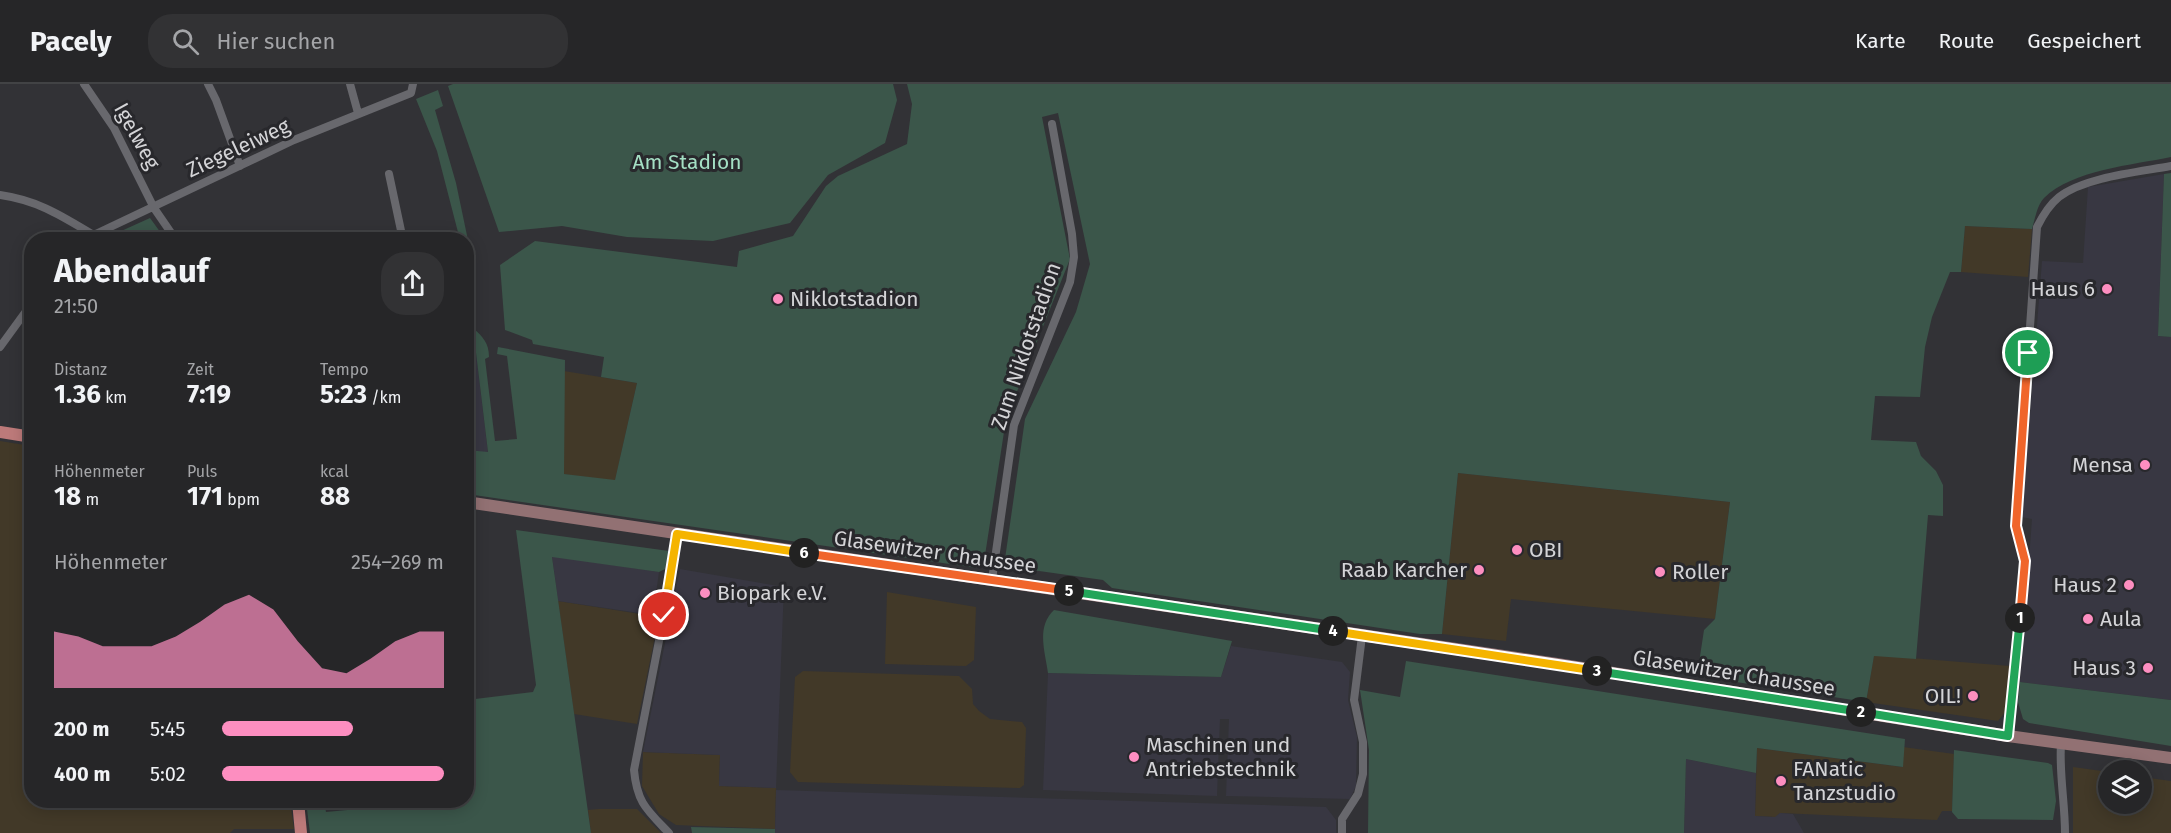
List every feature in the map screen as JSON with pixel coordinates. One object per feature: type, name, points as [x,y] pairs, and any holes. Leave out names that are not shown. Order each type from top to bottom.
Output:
[{"type":"main road","points":[[0,432],[24,436]]},
{"type":"main road","name":"Glasewitzer Chaussee","points":[[474,503],[1362,636],[2061,744],[2171,758]]},
{"type":"main road","points":[[299,808],[301,833]]},
{"type":"street","name":"Igelweg","points":[[84,84],[114,128],[154,208],[170,232]]},
{"type":"street","points":[[208,84],[240,166]]},
{"type":"street","points":[[350,84],[358,114]]},
{"type":"street","name":"Ziegeleiweg","points":[[100,232],[412,88]]},
{"type":"street","name":"Zum Niklotstadion","points":[[992,580],[1014,425],[1070,282],[1074,257],[1052,124]]},
{"type":"street","points":[[2008,736],[2025,561],[2016,526],[2037,227],[2045,212],[2060,196],[2084,183],[2171,166]]},
{"type":"street","points":[[388,174],[401,232]]},
{"type":"street","points":[[0,195],[36,203],[88,232]]},
{"type":"street","points":[[0,347],[24,314]]},
{"type":"street","points":[[669,833],[640,800],[634,770],[677,534]]},
{"type":"street","points":[[1342,833],[1342,819],[1358,795],[1363,774],[1363,742],[1354,700],[1362,636]]},
{"type":"street","points":[[2061,744],[2065,833]]},
{"type":"shaded area","points":[[2164,174],[2158,336],[2171,337],[2171,700],[2020,682],[2032,519],[2022,517],[2042,261],[2083,263],[2088,187]]},
{"type":"shaded area","points":[[1965,226],[2032,229],[2028,277],[1961,272]]},
{"type":"shaded area","points":[[474,336],[488,453],[474,451]]},
{"type":"shaded area","points":[[564,371],[637,383],[615,481],[563,474]]},
{"type":"shaded area","points":[[0,441],[24,445],[24,808],[291,808],[294,829],[234,829],[230,833],[0,833]]},
{"type":"shaded area","points":[[1458,473],[1730,502],[1715,619],[1511,599],[1506,641],[1442,634]]},
{"type":"shaded area","points":[[552,556],[659,572],[653,615],[558,601]]},
{"type":"shaded area","points":[[680,569],[784,587],[776,788],[719,786],[720,755],[643,752]]},
{"type":"shaded area","points":[[887,592],[976,607],[974,660],[966,666],[885,664]]},
{"type":"shaded area","points":[[558,601],[659,617],[637,724],[574,714]]},
{"type":"shaded area","points":[[1231,646],[1342,662],[1350,672],[1348,700],[1357,737],[1356,786],[1350,799],[1226,796],[1229,719],[1220,719],[1217,796],[1043,790],[1048,673],[1221,677]]},
{"type":"shaded area","points":[[1874,655],[2010,666],[2006,711],[1998,721],[1866,702]]},
{"type":"shaded area","points":[[803,671],[959,676],[972,689],[973,704],[979,711],[990,719],[1022,722],[1026,728],[1024,785],[1020,788],[798,782],[790,772],[795,677]]},
{"type":"shaded area","points":[[1903,747],[1954,754],[1952,811],[1942,811],[1937,820],[1780,813],[1776,817],[1755,816],[1757,748],[1902,767]]},
{"type":"shaded area","points":[[643,752],[720,755],[719,786],[776,788],[775,829],[676,825],[659,814],[642,786]]},
{"type":"shaded area","points":[[1686,759],[1756,773],[1755,816],[1775,817],[1780,813],[1793,814],[1804,833],[1684,833]]},
{"type":"shaded area","points":[[2073,767],[2098,770],[2098,814],[2152,814],[2152,778],[2171,781],[2171,833],[2073,833]]},
{"type":"shaded area","points":[[776,790],[1326,807],[1336,820],[1336,833],[775,833]]},
{"type":"shaded area","points":[[637,809],[661,833],[591,833],[588,810]]},
{"type":"green space","name":"Am Stadion","points":[[453,84],[893,84],[897,100],[885,143],[828,175],[790,223],[713,241],[627,237],[562,226],[499,232],[448,86]]},
{"type":"green space","points":[[907,84],[2171,84],[2171,157],[2104,170],[2070,181],[2044,198],[2036,212],[2032,229],[1965,226],[1961,272],[1950,272],[1932,317],[1925,347],[1920,397],[1875,396],[1871,440],[1916,442],[1921,456],[1936,471],[1943,485],[1943,516],[1928,515],[1916,659],[1874,656],[1866,702],[1697,676],[1704,630],[1715,619],[1730,502],[1458,473],[1442,634],[1420,634],[1112,588],[1103,580],[1004,566],[1025,419],[1076,312],[1090,264],[1058,113],[1042,117],[1070,259],[1006,419],[984,562],[977,568],[474,495],[474,451],[488,452],[474,329],[488,348],[489,357],[485,359],[495,441],[517,439],[507,356],[497,354],[498,347],[565,360],[564,474],[615,480],[637,383],[601,377],[604,357],[533,344],[532,340],[505,330],[500,265],[535,241],[737,267],[739,251],[793,236],[826,186],[838,176],[907,144],[912,104]]},
{"type":"green space","points":[[438,90],[443,106],[435,110],[456,183],[466,232],[458,232],[437,151],[416,99]]},
{"type":"green space","points":[[2171,173],[2171,337],[2158,336],[2164,174]]},
{"type":"green space","points":[[150,218],[160,232],[119,232]]},
{"type":"green space","points":[[516,530],[669,551],[665,569],[659,572],[552,557],[591,833],[310,833],[307,808],[325,808],[326,812],[369,808],[474,808],[474,699],[533,692],[536,685]]},
{"type":"green space","points":[[1054,610],[1232,641],[1221,677],[1048,673],[1043,632],[1048,617]]},
{"type":"green space","points":[[1406,661],[1905,739],[1903,767],[1757,748],[1756,773],[1686,759],[1684,833],[1368,833],[1369,750],[1360,690],[1400,697]]},
{"type":"green space","points":[[2020,682],[2171,700],[2171,746],[2029,723],[2023,719],[2018,702]]},
{"type":"green space","points":[[1954,750],[2052,765],[2056,801],[2053,820],[1958,819],[1952,812]]},
{"type":"green space","points":[[691,827],[775,829],[775,833],[692,833]]},
{"type":"place","name":"Haus 6","points":[[2107,289]]},
{"type":"place","name":"Niklotstadion","points":[[778,299]]},
{"type":"place","name":"Mensa","points":[[2145,465]]},
{"type":"place","name":"OBI","points":[[1517,550]]},
{"type":"place","name":"Raab Karcher","points":[[1479,570]]},
{"type":"place","name":"Roller","points":[[1660,572]]},
{"type":"place","name":"Haus 2","points":[[2129,585]]},
{"type":"place","name":"Biopark e.V.","points":[[705,593]]},
{"type":"place","name":"Aula","points":[[2088,619]]},
{"type":"place","name":"Haus 3","points":[[2148,668]]},
{"type":"place","name":"OIL!","points":[[1973,696]]},
{"type":"place","name":"Maschinen und Antriebstechnik","points":[[1134,757]]},
{"type":"place","name":"FANatic Tanzstudio","points":[[1781,781]]},
{"type":"route","points":[[664,615],[677,534],[1512,658],[2008,736],[2025,561],[2016,526],[2028,353]]}]
